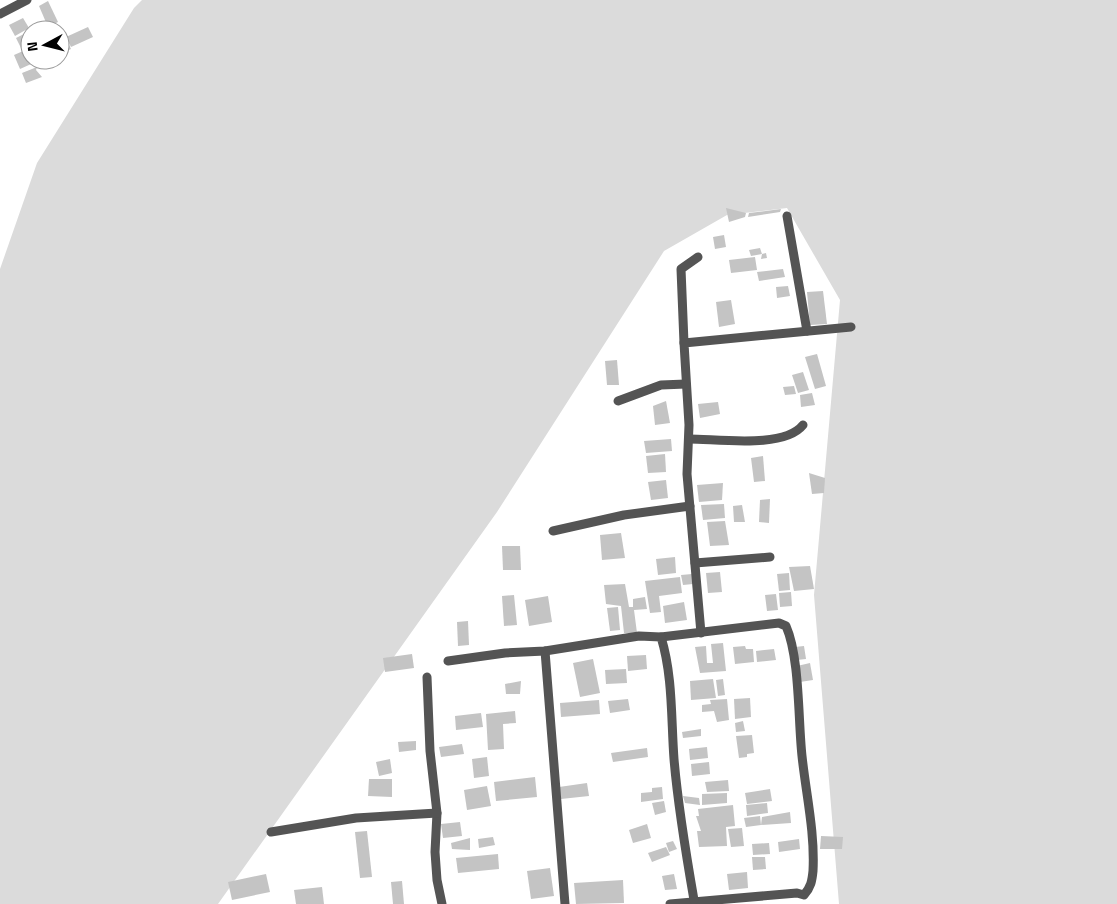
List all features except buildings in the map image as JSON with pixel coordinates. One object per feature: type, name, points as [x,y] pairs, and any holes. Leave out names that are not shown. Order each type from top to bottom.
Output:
[{"type":"street","points":[[0,14],[27,0]]},
{"type":"street","points":[[787,216],[807,331]]},
{"type":"street","points":[[698,257],[681,269],[689,439],[687,474],[701,633]]},
{"type":"street","points":[[684,343],[851,327]]},
{"type":"street","points":[[618,401],[661,385],[686,384]]},
{"type":"street","points":[[689,439],[766,442],[796,433],[803,425]]},
{"type":"street","points":[[552,531],[624,515],[690,506]]},
{"type":"street","points":[[695,563],[770,557]]},
{"type":"street","points":[[448,661],[505,653],[545,651],[639,636],[662,637],[779,624],[786,626],[791,637],[802,756],[811,824],[813,870],[811,887],[804,895],[797,893],[745,901],[694,900],[670,904]]},
{"type":"street","points":[[662,637],[668,675],[680,806],[694,900]]},
{"type":"street","points":[[545,651],[565,904]]},
{"type":"street","points":[[427,677],[430,751],[437,813],[437,880],[442,904]]},
{"type":"street","points":[[271,832],[356,818],[437,813]]},
{"type":"shaded area","points":[[142,0],[1117,0],[1117,904],[839,904],[814,595],[840,300],[787,208],[727,215],[664,251],[497,512],[218,904],[0,904],[0,269],[37,163],[134,8]]}]
